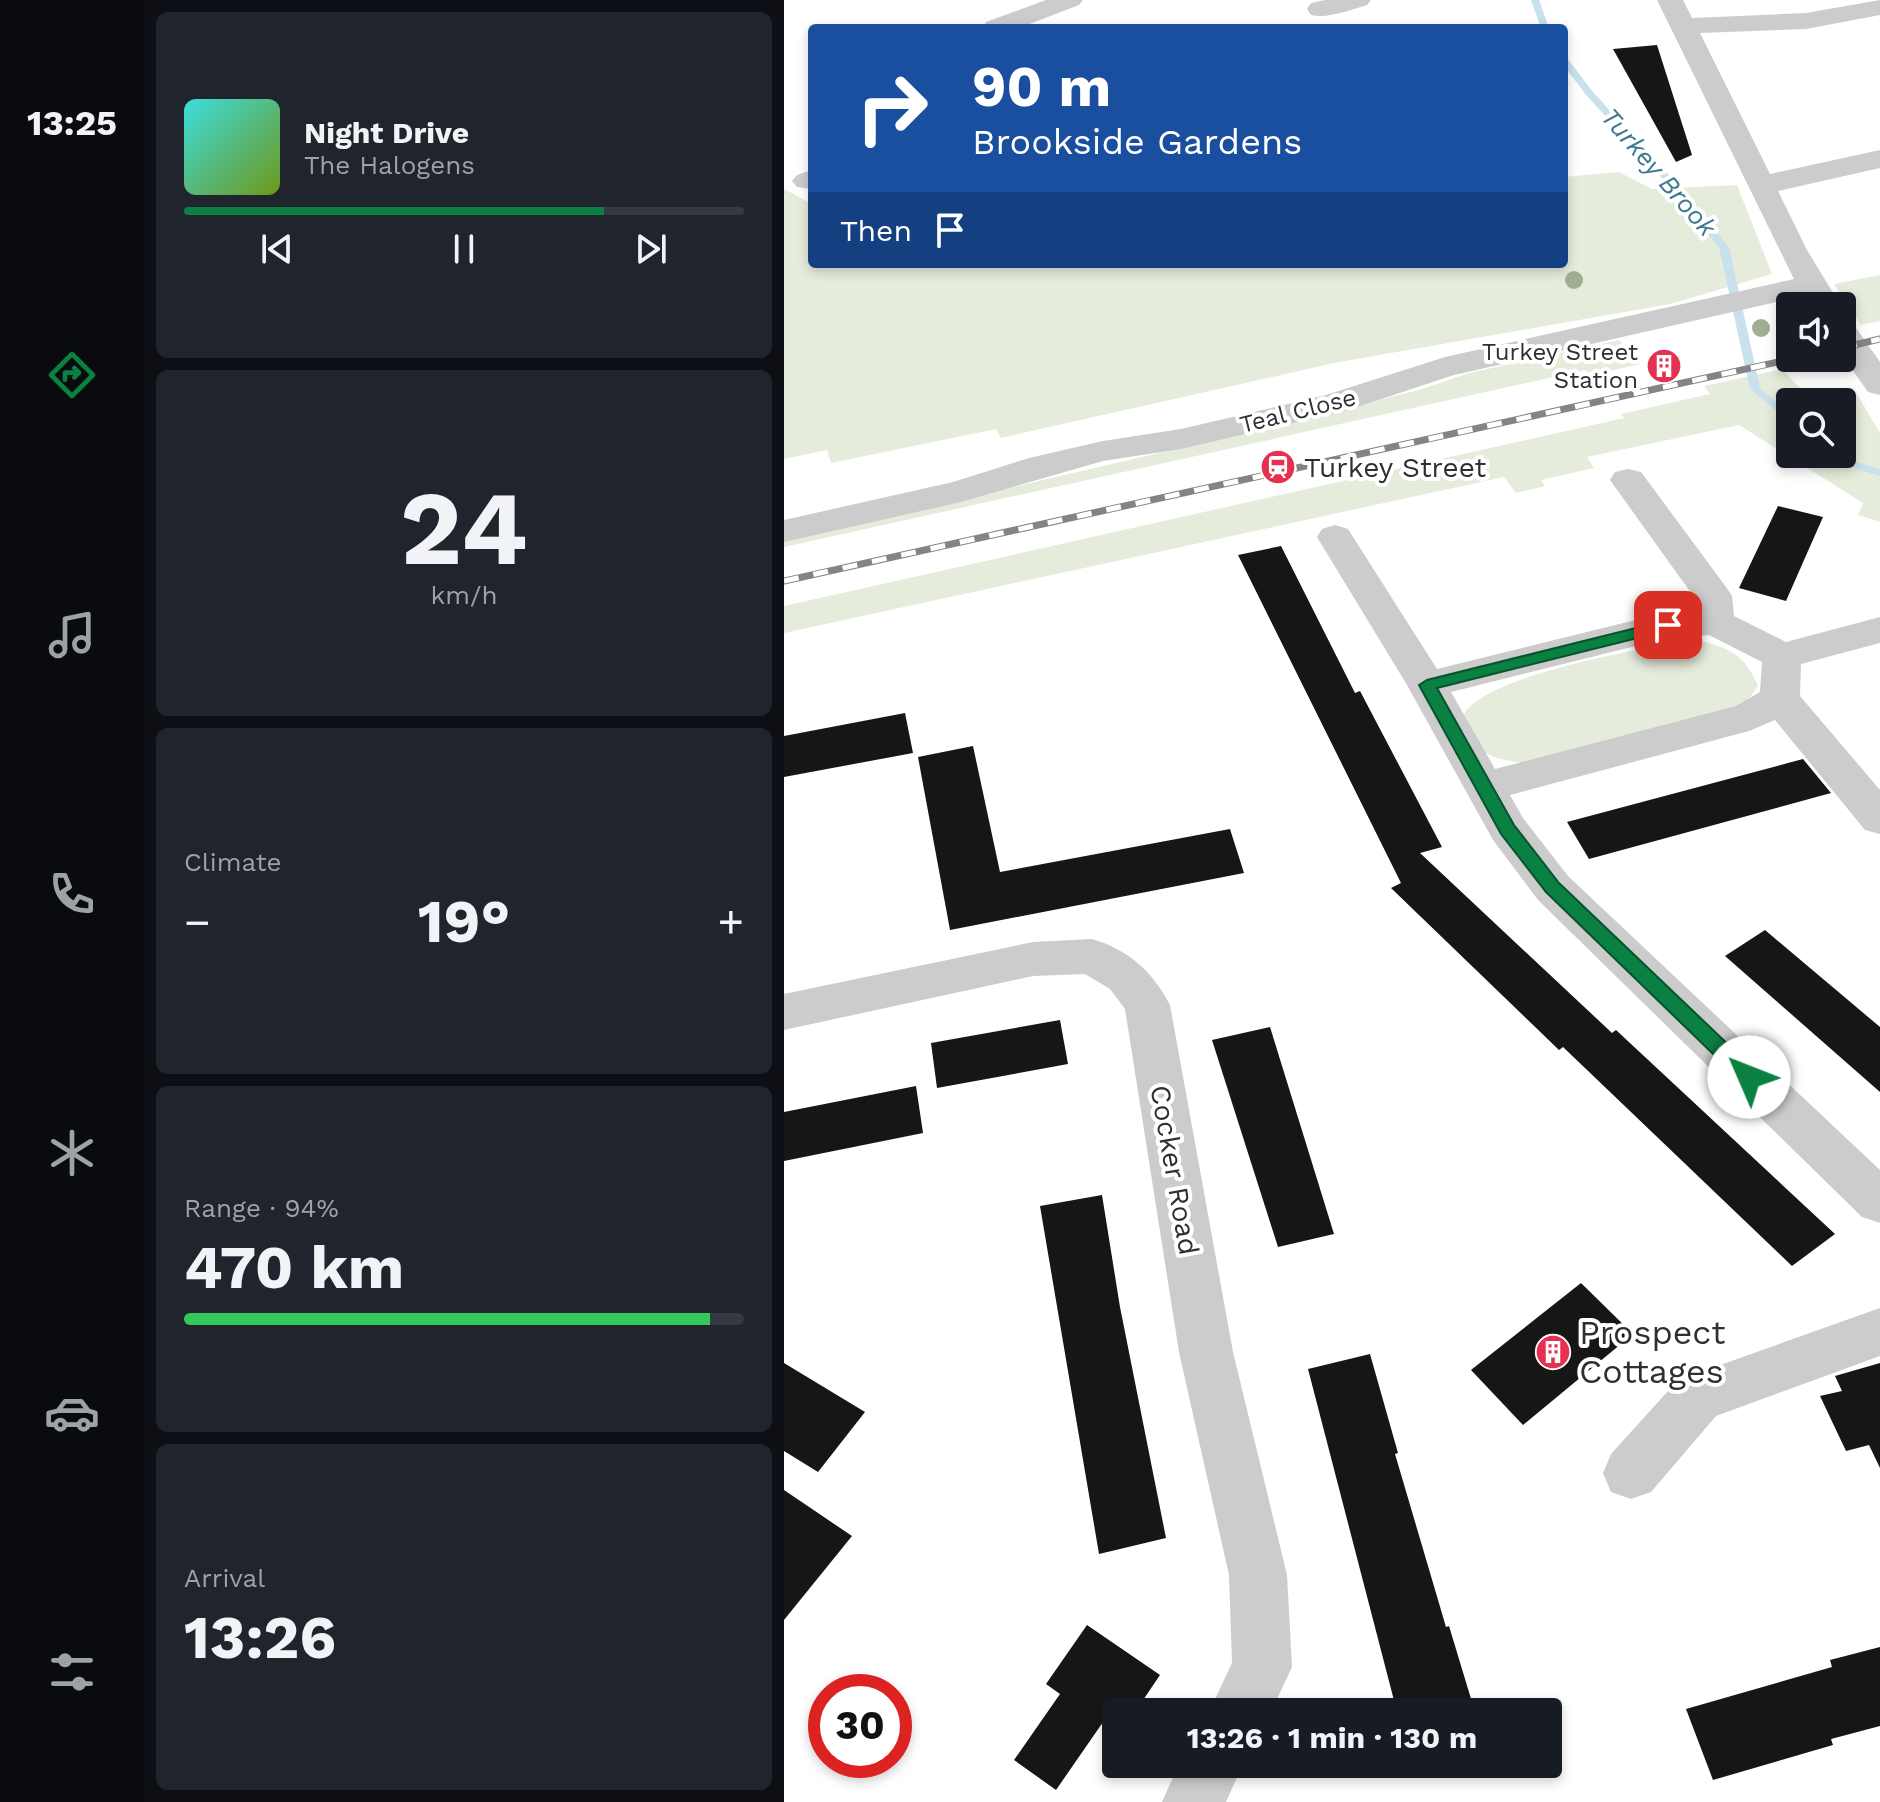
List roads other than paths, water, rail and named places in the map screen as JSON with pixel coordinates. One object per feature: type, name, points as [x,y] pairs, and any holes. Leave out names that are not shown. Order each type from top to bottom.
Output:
[{"type":"street","points":[[1006,24],[1070,0]]},
{"type":"street","points":[[1320,9],[1358,0]]},
{"type":"street","points":[[1816,292],[1676,13],[1810,20],[1856,15],[1880,7]]},
{"type":"street","points":[[1763,184],[1802,179],[1854,162],[1880,159]]},
{"type":"street","name":"Teal Close","points":[[784,531],[961,491],[1103,451],[1181,439],[1336,403],[1445,367],[1721,304],[1754,297],[1776,297]]},
{"type":"street","points":[[1856,352],[1880,385]]},
{"type":"street","points":[[1628,480],[1713,596],[1715,622]]},
{"type":"street","points":[[1335,537],[1427,685],[1508,829],[1553,888],[1880,1202]]},
{"type":"street","points":[[1427,685],[1668,625],[1715,622],[1782,656],[1880,630]]},
{"type":"street","points":[[1782,656],[1780,699],[1880,819]]},
{"type":"street","points":[[1483,787],[1749,717],[1780,699]]},
{"type":"street","name":"Cocker Road","points":[[784,1012],[1033,959],[1092,956],[1126,976],[1147,1005],[1206,1352],[1258,1575],[1262,1667],[1246,1698]]},
{"type":"street","points":[[1631,1473],[1697,1398],[1880,1332]]},
{"type":"street","points":[[1193,1802],[1205,1778]]},
{"type":"waterway","name":"Turkey Brook","points":[[1535,0],[1544,24]]},
{"type":"waterway","name":"Turkey Brook","points":[[1568,65],[1724,247],[1755,389],[1776,407]]},
{"type":"waterway","name":"Turkey Brook","points":[[1856,466],[1880,473]]},
{"type":"railway","points":[[1856,345],[1880,339]]},
{"type":"railway","points":[[784,581],[1776,362]]},
{"type":"place","name":"Turkey Street Station","points":[[1664,366]]},
{"type":"place","name":"Turkey Street","points":[[1278,467]]},
{"type":"place","name":"Prospect Cottages","points":[[1553,1352]]}]
